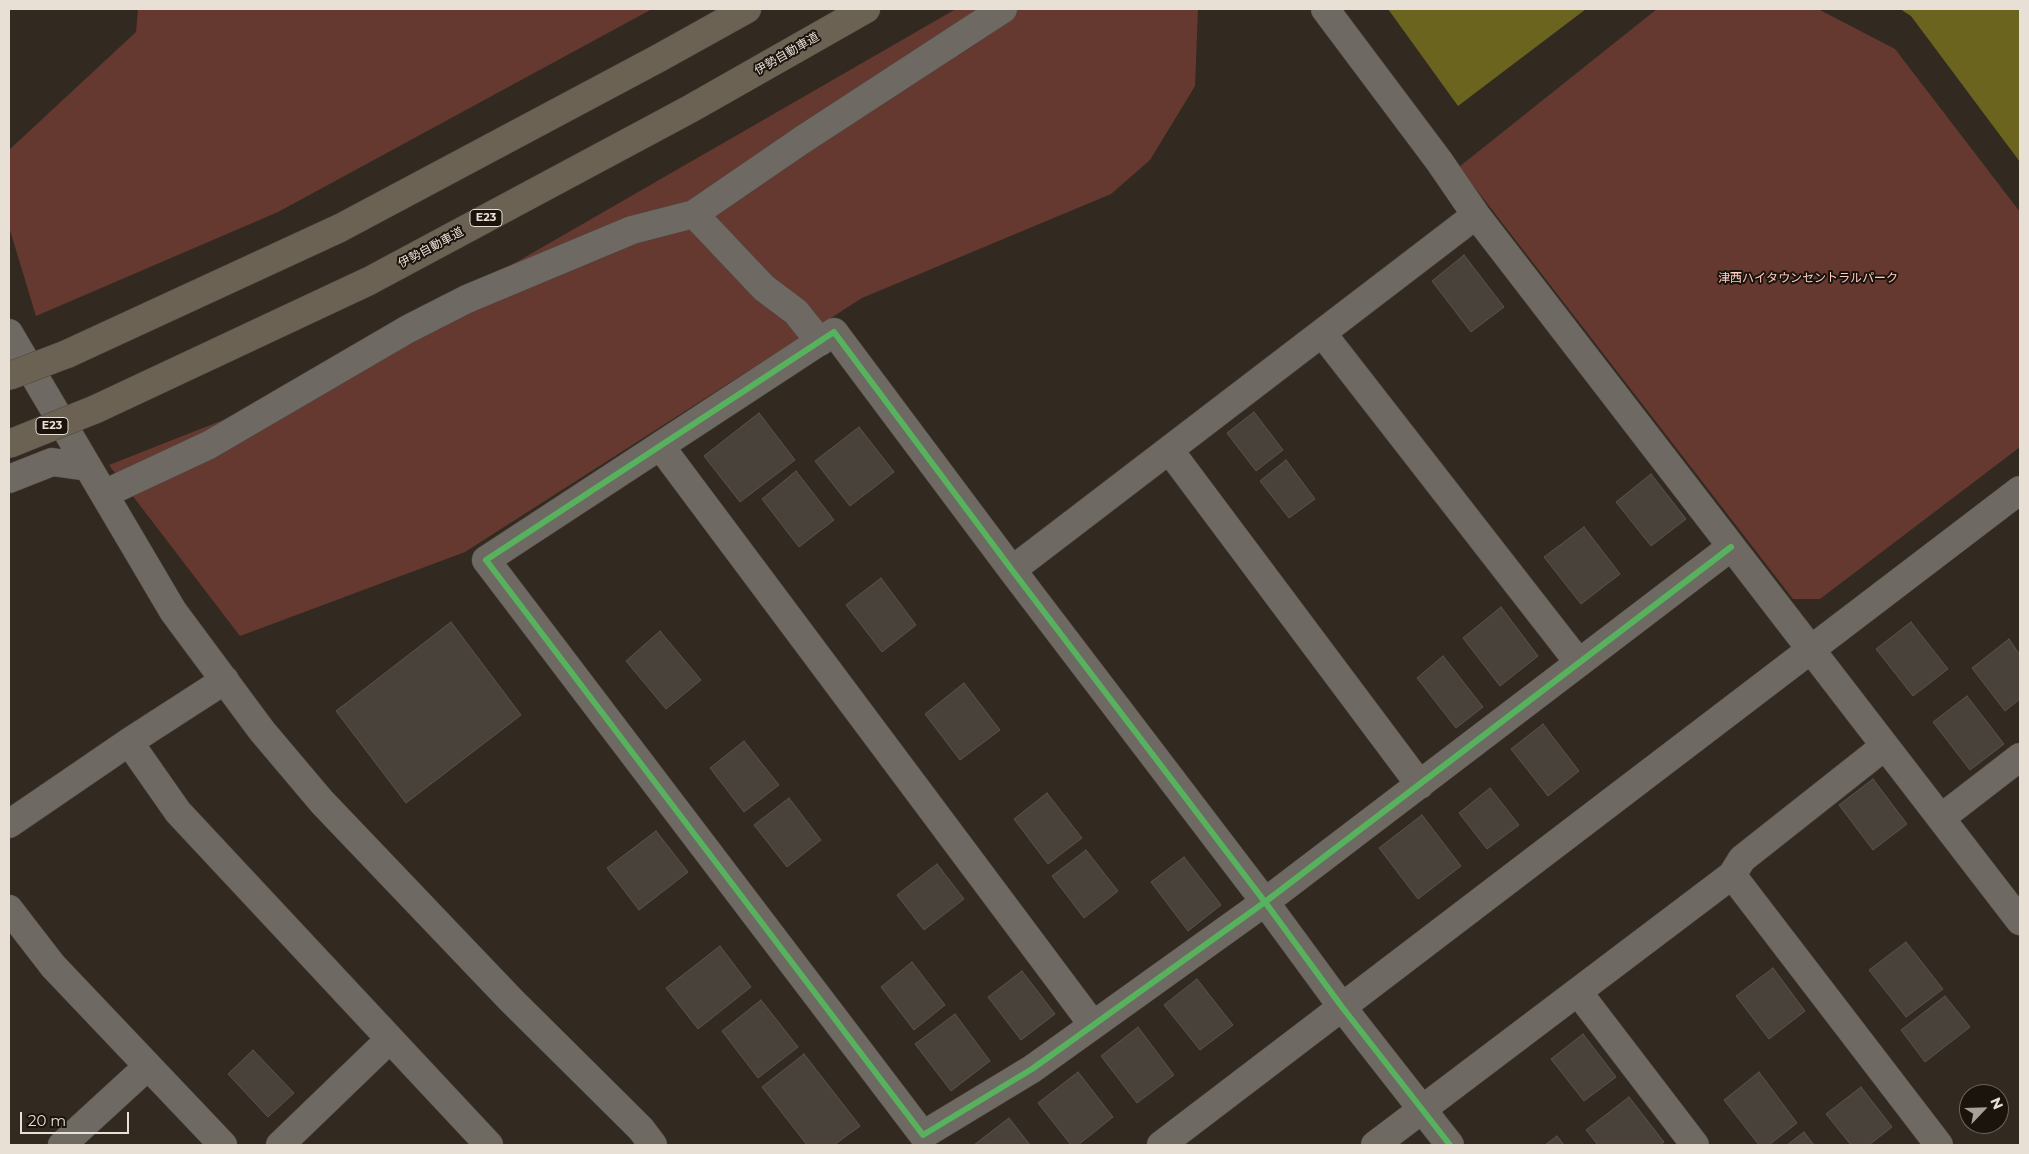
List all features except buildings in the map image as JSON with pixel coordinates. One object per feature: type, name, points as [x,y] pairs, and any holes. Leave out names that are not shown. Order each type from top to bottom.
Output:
[{"type":"highway","points":[[9,376],[67,354],[340,228],[747,9]]},
{"type":"highway","name":"伊勢自動車道","points":[[9,444],[96,409],[369,281],[690,109],[866,9]]},
{"type":"street","points":[[104,494],[208,445],[408,329],[467,299],[632,230],[694,214],[802,140],[1003,9]]},
{"type":"street","points":[[1325,9],[1439,161],[1476,215],[2020,921]]},
{"type":"street","points":[[694,214],[764,288],[796,312],[820,342]]},
{"type":"street","points":[[1012,570],[1170,452],[1476,215]]},
{"type":"street","points":[[1450,1145],[1342,1007],[1265,902],[1012,570],[834,332],[486,560],[923,1135],[1032,1069],[1092,1024],[1265,902],[1731,547]]},
{"type":"street","points":[[9,333],[173,611],[262,730],[322,802],[511,1000],[640,1129],[652,1145]]},
{"type":"street","points":[[1322,333],[1579,663]]},
{"type":"street","points":[[661,447],[1092,1024]]},
{"type":"street","points":[[1170,452],[1420,785]]},
{"type":"street","points":[[9,479],[52,462],[88,467]]},
{"type":"street","points":[[1161,1145],[2020,490]]},
{"type":"street","points":[[9,824],[129,742],[225,680]]},
{"type":"street","points":[[129,742],[178,812],[490,1145]]},
{"type":"street","points":[[1375,1145],[1732,875],[1742,859],[1885,746]]},
{"type":"street","points":[[1941,818],[2020,756]]},
{"type":"street","points":[[1732,875],[1939,1145]]},
{"type":"street","points":[[9,909],[53,966],[223,1145]]},
{"type":"street","points":[[1578,992],[1695,1145]]},
{"type":"street","points":[[280,1145],[390,1039]]},
{"type":"street","points":[[62,1145],[147,1067]]},
{"type":"green space","points":[[138,9],[652,9],[278,212],[36,316],[9,227],[9,150],[136,32]]},
{"type":"green space","points":[[956,9],[1198,9],[1195,86],[1150,160],[1111,194],[862,298],[465,552],[240,636],[109,465],[284,396]]},
{"type":"green space","name":"津西ハイタウンセントラルパーク","points":[[1657,9],[1818,9],[1895,49],[2020,212],[2020,447],[1820,599],[1793,599],[1459,167]]},
{"type":"shaded area","points":[[1388,9],[1586,9],[1458,106]]},
{"type":"shaded area","points":[[1900,9],[2020,9],[2020,162],[1911,16]]},
{"type":"cycle path","points":[[1450,1145],[1342,1007],[1265,902],[1012,570],[834,332],[486,560],[923,1135],[1032,1069],[1265,902],[1731,547]]}]
